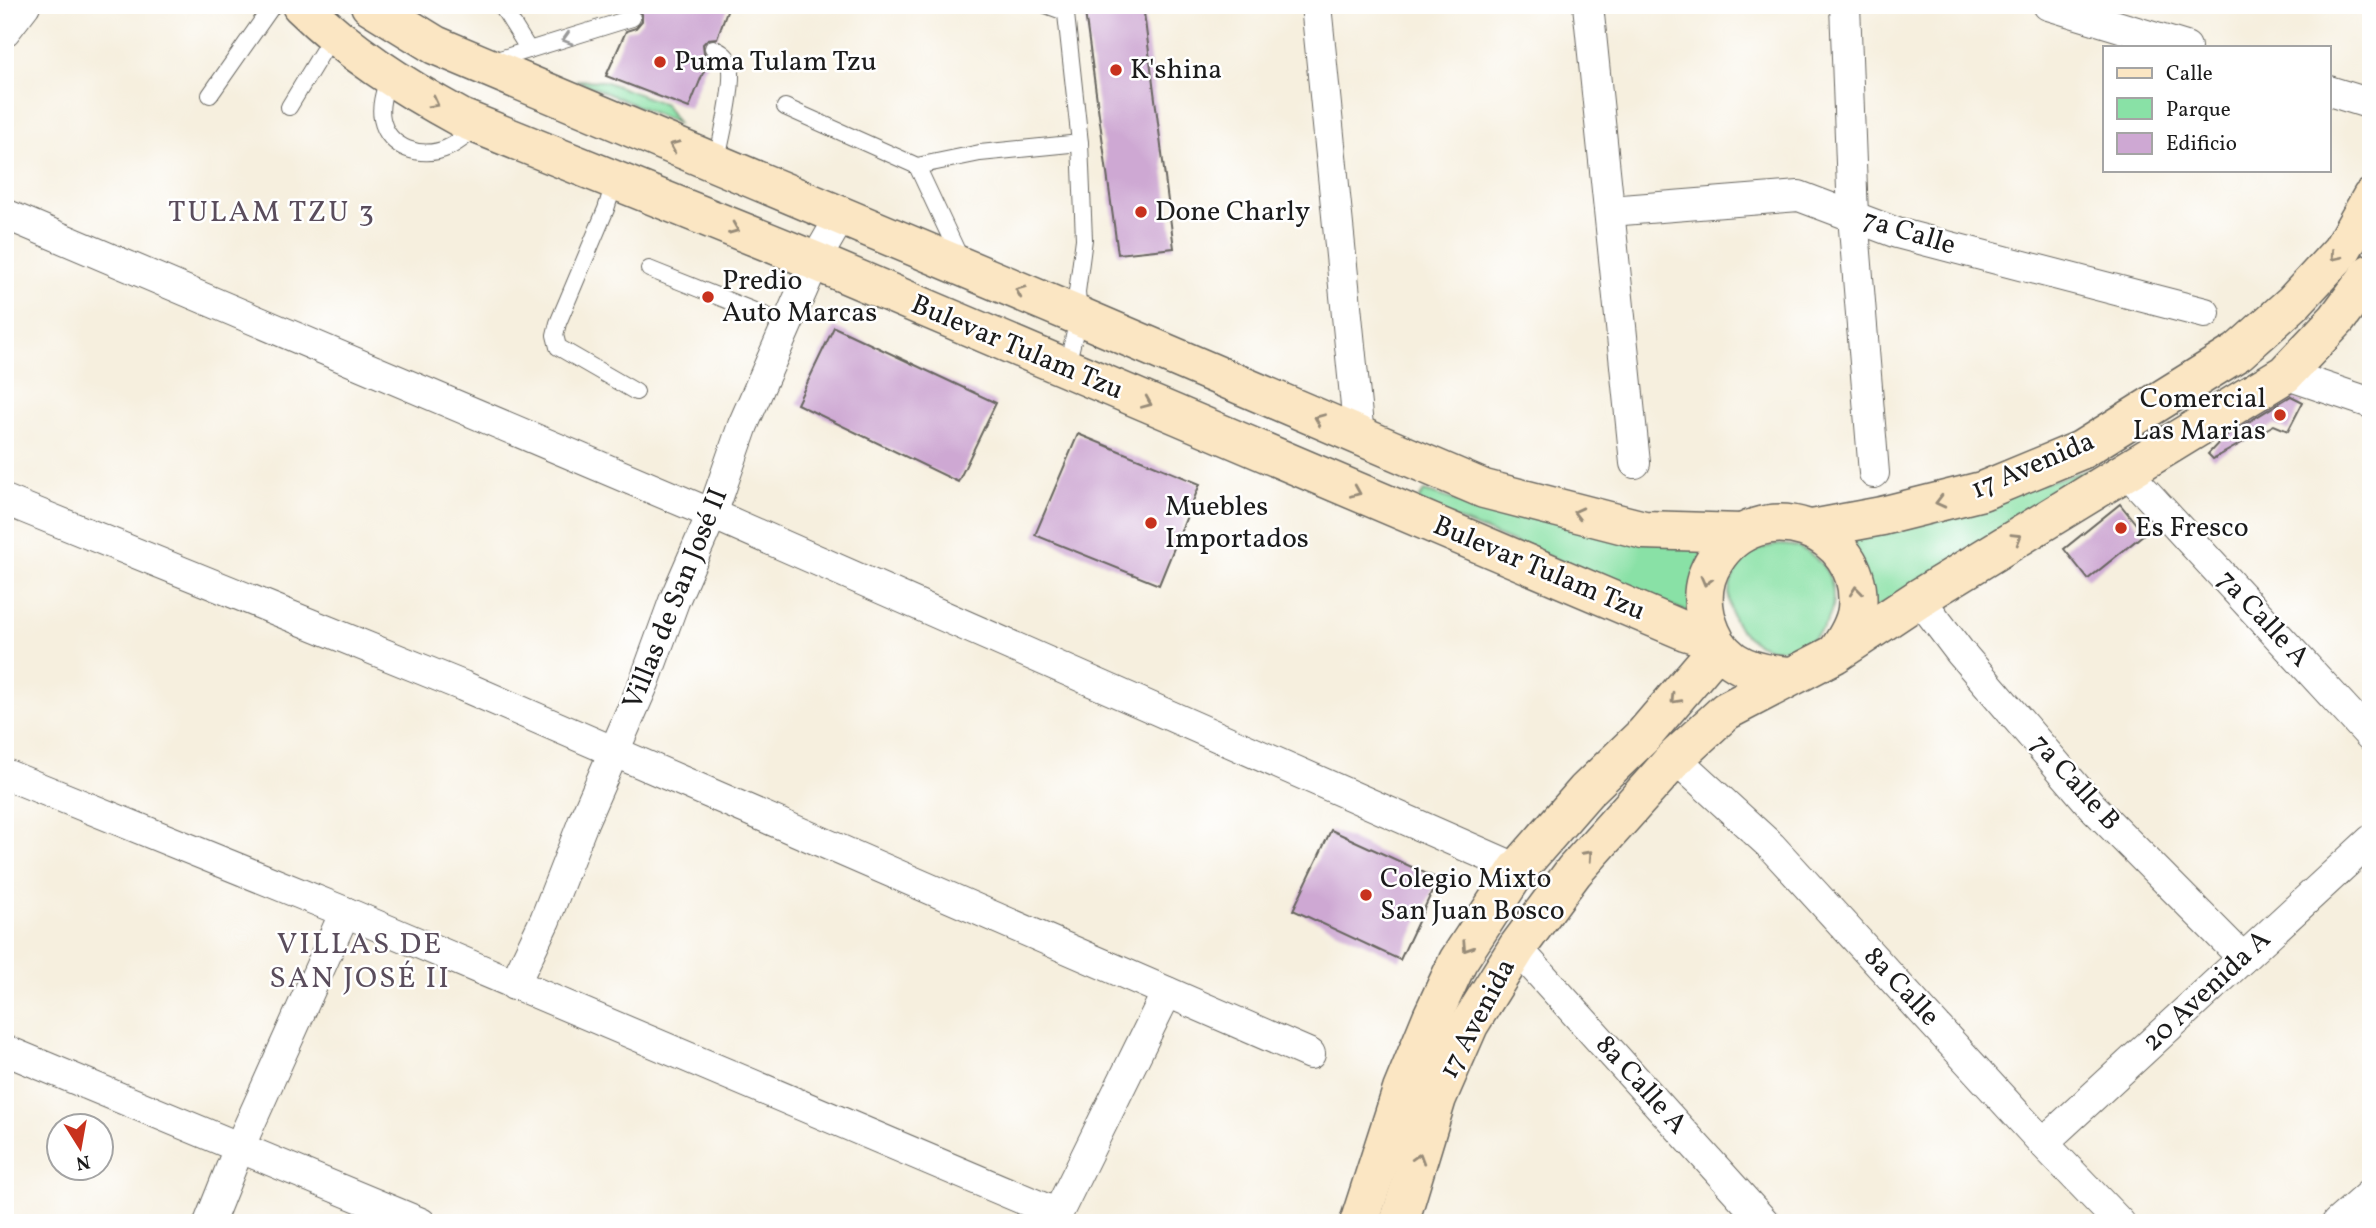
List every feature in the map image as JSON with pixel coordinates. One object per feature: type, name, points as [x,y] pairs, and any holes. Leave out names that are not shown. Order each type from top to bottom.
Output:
[{"type":"main road","name":"Bulevar Tulam Tzu","points":[[301,5],[332,36],[389,76],[430,101],[480,125],[815,261],[1717,643]]},
{"type":"main road","name":"Bulevar Tulam Tzu","points":[[370,5],[435,45],[1484,489],[1644,530],[1742,533]]},
{"type":"main road","points":[[689,210],[716,164]]},
{"type":"main road","name":"17 Avenida","points":[[1812,529],[1882,516],[1982,491],[2081,450],[2238,352],[2294,302],[2341,251],[2371,198]]},
{"type":"main road","name":"17 Avenida","points":[[1835,654],[1919,598],[2285,374],[2337,319],[2371,273]]},
{"type":"main road","points":[[1788,523],[1812,529],[1832,542],[1848,562],[1857,585],[1857,610],[1850,633],[1835,654],[1790,676],[1763,674],[1739,664],[1717,643],[1705,617],[1703,593],[1709,569],[1722,548],[1742,533],[1764,524],[1788,523]]},
{"type":"main road","name":"17 Avenida","points":[[1360,1223],[1402,1090],[1458,961],[1518,869],[1586,791],[1644,734],[1717,643]]},
{"type":"main road","name":"17 Avenida","points":[[1399,1223],[1437,1098],[1469,1025],[1517,948],[1574,871],[1675,758],[1726,711],[1790,676]]},
{"type":"street","points":[[5,30],[25,5]]},
{"type":"street","points":[[1316,5],[1359,436]]},
{"type":"street","points":[[1587,5],[1635,463]]},
{"type":"street","points":[[1845,5],[1853,216],[1874,473]]},
{"type":"street","points":[[2048,5],[2183,46]]},
{"type":"street","points":[[2330,91],[2371,104]]},
{"type":"street","name":"7a Calle","points":[[1610,211],[1799,196],[1897,233],[2205,313]]},
{"type":"street","points":[[5,214],[712,514],[1518,869]]},
{"type":"street","name":"Villas de San José II","points":[[514,985],[615,753],[674,601],[712,514],[743,425],[815,261],[841,216]]},
{"type":"street","points":[[2285,374],[2371,404]]},
{"type":"street","name":"7a Calle A","points":[[2126,471],[2371,737]]},
{"type":"street","points":[[5,500],[463,686],[1310,1054]]},
{"type":"street","name":"7a Calle B","points":[[1919,598],[1959,652],[2092,806],[2243,958]]},
{"type":"street","name":"8a Calle","points":[[1675,758],[1771,846],[2043,1143],[2120,1223]]},
{"type":"street","points":[[5,774],[345,912],[1056,1218],[1167,992]]},
{"type":"street","name":"20 Avenida A","points":[[2043,1143],[2371,840]]},
{"type":"street","points":[[209,1223],[239,1148],[345,912]]},
{"type":"street","name":"8a Calle A","points":[[1517,948],[1765,1223]]},
{"type":"street","points":[[5,1050],[421,1223]]},
{"type":"street","points":[[2337,1223],[2371,1193]]},
{"type":"lane","points":[[210,95],[273,5]]},
{"type":"lane","points":[[500,5],[529,50]]},
{"type":"lane","points":[[1046,5],[1065,9],[1080,143],[1084,239],[1077,292],[1079,316],[1066,369]]},
{"type":"lane","points":[[482,65],[632,18]]},
{"type":"lane","points":[[289,107],[332,36]]},
{"type":"lane","points":[[713,48],[722,52],[729,61],[731,74],[724,129],[716,164]]},
{"type":"lane","points":[[389,76],[382,101],[382,119],[389,134],[399,145],[421,154],[446,149],[480,125]]},
{"type":"lane","points":[[785,107],[917,166],[979,153],[1080,143]]},
{"type":"lane","points":[[917,166],[964,267]]},
{"type":"lane","points":[[615,180],[607,209],[555,335],[558,347],[636,392]]},
{"type":"lane","points":[[649,269],[787,324]]},
{"type":"green space","points":[[576,80],[604,81],[665,104],[677,123]]},
{"type":"green space","points":[[2100,467],[1862,617],[1843,539]]},
{"type":"green space","points":[[1424,491],[1478,507],[1713,544],[1697,616],[1416,503]]},
{"type":"green space","points":[[1781,545],[1801,549],[1818,560],[1829,577],[1833,597],[1829,617],[1818,634],[1801,645],[1781,649],[1761,645],[1744,634],[1733,617],[1729,597],[1733,577],[1744,560],[1761,549]]},
{"type":"building","name":"Puma Tulam Tzu","points":[[637,5],[729,5],[717,38],[708,39],[703,44],[704,53],[709,58],[689,108],[606,76],[626,31],[636,28],[642,21],[642,14],[636,9]]},
{"type":"building","points":[[1084,5],[1143,5],[1174,248],[1118,254]]},
{"type":"building","points":[[834,327],[996,403],[958,482],[797,404]]},
{"type":"building","points":[[2291,396],[2303,402],[2288,431],[2274,425],[2213,459],[2208,454],[2224,437]]},
{"type":"building","points":[[1078,434],[1200,484],[1159,585],[1035,535]]},
{"type":"building","points":[[2120,504],[2144,534],[2088,579],[2064,549]]},
{"type":"building","name":"Colegio Mixto San Juan Bosco","points":[[1331,830],[1438,879],[1400,960],[1293,910]]},
{"type":"place","name":"Puma Tulam Tzu","points":[[660,62]]},
{"type":"place","name":"K'shina","points":[[1116,70]]},
{"type":"place","name":"Done Charly","points":[[1141,212]]},
{"type":"place","name":"Predio Auto Marcas","points":[[708,297]]},
{"type":"place","name":"Comercial Las Marias","points":[[2280,415]]},
{"type":"place","name":"Muebles Importados","points":[[1151,523]]},
{"type":"place","name":"Es Fresco","points":[[2121,528]]},
{"type":"place","name":"Colegio Mixto San Juan Bosco","points":[[1366,895]]},
{"type":"district","name":"TULAM TZU 3","points":[[272,213]]},
{"type":"district","name":"VILLAS DE SAN JOSÉ II","points":[[360,962]]}]
